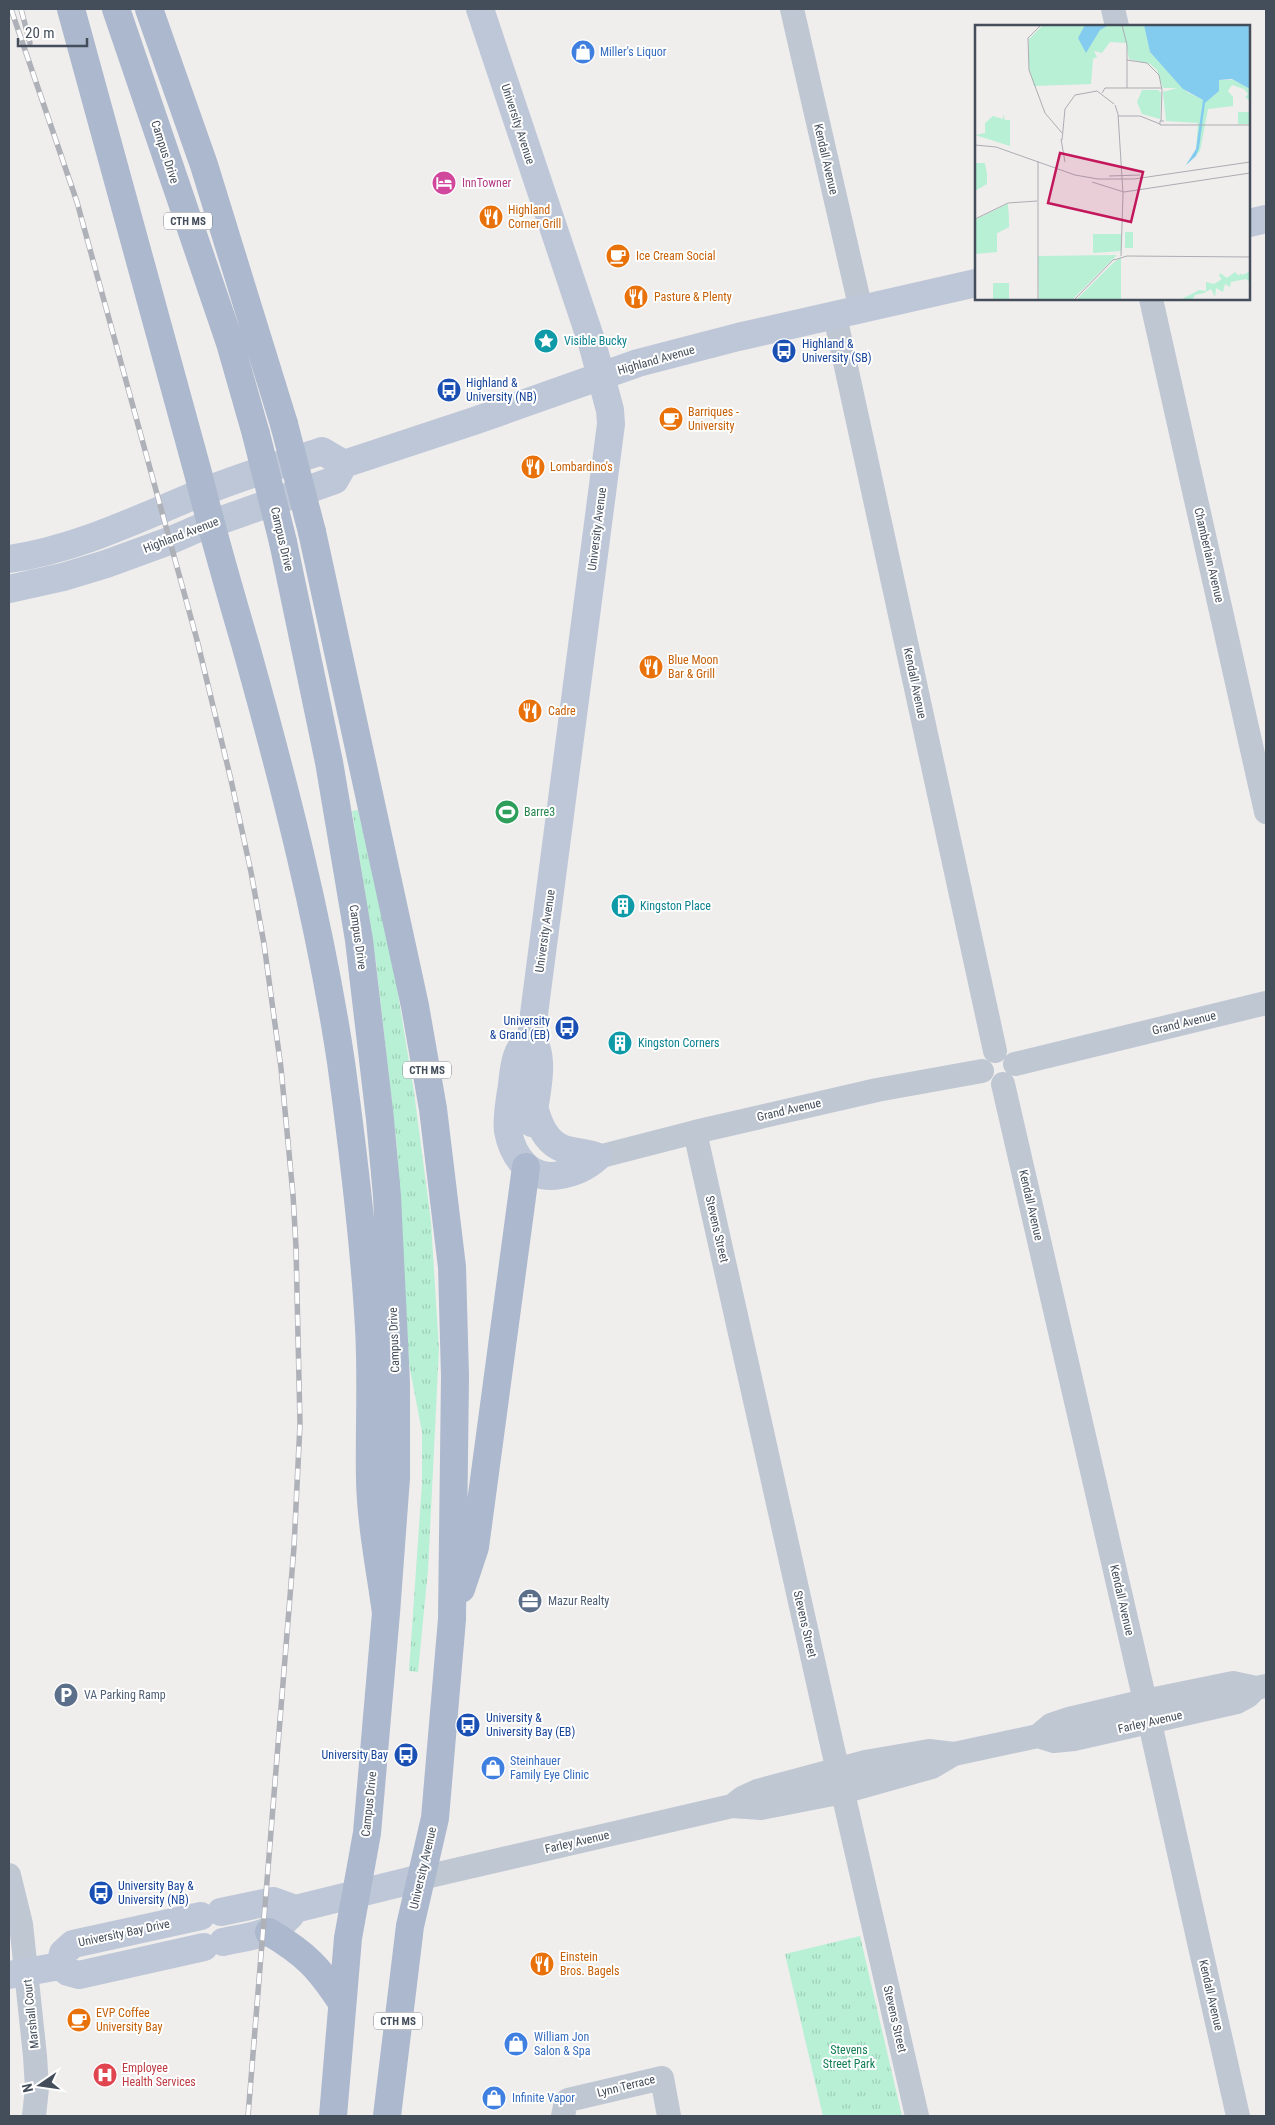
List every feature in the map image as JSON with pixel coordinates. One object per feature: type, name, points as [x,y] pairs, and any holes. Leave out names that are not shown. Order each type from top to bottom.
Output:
[{"type":"main road","points":[[70,9],[246,648],[307,884],[327,982],[340,1059],[360,1209],[369,1332],[370,1482],[376,1548],[386,1613]]},
{"type":"main road","name":"Campus Drive","points":[[116,9],[230,343],[256,434],[283,542],[329,762],[359,940],[380,1119],[393,1318],[397,1437],[396,1478],[386,1613],[366,1833],[356,1894]]},
{"type":"main road","name":"CTH MS","points":[[149,9],[204,165],[284,424],[312,532],[415,1006],[433,1109],[452,1267],[455,1442],[452,1620]]},
{"type":"main road","points":[[452,1620],[475,1546],[526,1167]]},
{"type":"main road","name":"University Avenue","points":[[387,2116],[410,1926],[435,1818],[452,1620]]},
{"type":"main road","name":"CTH MS","points":[[333,2116],[348,1938],[356,1894]]},
{"type":"main road","points":[[269,1932],[309,1959],[342,2003]]},
{"type":"street","name":"University Avenue","points":[[480,9],[592,343],[610,410],[611,424],[532,1037]]},
{"type":"street","name":"Kendall Avenue","points":[[792,9],[848,313],[995,1051]]},
{"type":"street","points":[[1113,9],[1117,25]]},
{"type":"street","points":[[1250,223],[1266,219]]},
{"type":"street","name":"Highland Avenue","points":[[9,589],[62,578],[106,564],[335,480],[344,464],[638,363],[738,337],[975,284]]},
{"type":"street","name":"Chamberlain Avenue","points":[[1151,300],[1266,812]]},
{"type":"street","points":[[9,559],[50,552],[85,541],[203,492],[322,451],[344,464]]},
{"type":"street","name":"Grand Avenue","points":[[1015,1064],[1266,1003]]},
{"type":"street","points":[[526,1167],[540,1061],[538,1048],[532,1037],[521,1047],[516,1056],[508,1122],[508,1132],[515,1149],[526,1167],[537,1175],[549,1177],[577,1171],[598,1157]]},
{"type":"street","points":[[995,1051],[1010,1055],[1015,1064],[1016,1069],[1012,1078],[1003,1084],[992,1083],[982,1070],[984,1060],[995,1051]]},
{"type":"street","name":"Grand Avenue","points":[[598,1157],[695,1132],[877,1090],[982,1070]]},
{"type":"street","name":"Kendall Avenue","points":[[1003,1084],[1148,1712],[1238,2116]]},
{"type":"street","points":[[534,1106],[541,1127],[557,1145],[564,1149],[598,1157]]},
{"type":"street","name":"Stevens Street","points":[[695,1132],[917,2116]]},
{"type":"street","name":"Farley Avenue","points":[[421,1878],[732,1806],[742,1798],[757,1791],[840,1780],[929,1751],[954,1754],[1038,1736],[1051,1725],[1069,1719],[1148,1712],[1233,1684],[1261,1687]]},
{"type":"street","name":"Marshall Court","points":[[9,1875],[21,1924],[18,1974],[36,2056],[34,2116]]},
{"type":"street","points":[[18,1974],[60,1966],[68,1972],[79,1975],[269,1932],[285,1923],[294,1909],[421,1878]]},
{"type":"street","name":"University Bay Drive","points":[[60,1966],[63,1953],[73,1944],[273,1901],[294,1909]]},
{"type":"street","name":"Lynn Terrace","points":[[563,2116],[568,2100],[662,2078],[669,2116]]},
{"type":"green space","points":[[358,810],[395,976],[414,1092],[431,1222],[439,1349],[428,1570],[418,1672],[409,1671],[422,1483],[422,1432],[409,1364],[397,1147],[376,962],[352,811]]},
{"type":"green space","name":"Stevens Street Park","points":[[860,1936],[902,2116],[823,2116],[785,1954]]},
{"type":"railway","points":[[11,9],[77,202],[197,640],[251,872],[264,944],[281,1068],[296,1247],[300,1424],[294,1547],[248,2116]]},
{"type":"railway","points":[[21,9],[30,43]]},
{"type":"place","name":"Miller's Liquor","points":[[583,52]]},
{"type":"place","name":"InnTowner","points":[[444,183]]},
{"type":"place","name":"Highland Corner Grill","points":[[491,217]]},
{"type":"place","name":"Ice Cream Social","points":[[618,256]]},
{"type":"place","name":"Pasture & Plenty","points":[[636,297]]},
{"type":"place","name":"Visible Bucky","points":[[546,341]]},
{"type":"place","name":"Highland & University (SB)","points":[[784,351]]},
{"type":"place","name":"Highland & University (NB)","points":[[449,390]]},
{"type":"place","name":"Barriques - University","points":[[671,419]]},
{"type":"place","name":"Lombardino's","points":[[533,467]]},
{"type":"place","name":"Blue Moon Bar & Grill","points":[[651,667]]},
{"type":"place","name":"Cadre","points":[[530,711]]},
{"type":"place","name":"Barre3","points":[[507,812]]},
{"type":"place","name":"Kingston Place","points":[[623,906]]},
{"type":"place","name":"University & Grand (EB)","points":[[567,1028]]},
{"type":"place","name":"Kingston Corners","points":[[620,1043]]},
{"type":"place","name":"Mazur Realty","points":[[530,1601]]},
{"type":"place","name":"VA Parking Ramp","points":[[66,1695]]},
{"type":"place","name":"University & University Bay (EB)","points":[[468,1725]]},
{"type":"place","name":"University Bay","points":[[406,1755]]},
{"type":"place","name":"Steinhauer Family Eye Clinic","points":[[493,1768]]},
{"type":"place","name":"University Bay & University (NB)","points":[[101,1893]]},
{"type":"place","name":"Einstein Bros. Bagels","points":[[542,1964]]},
{"type":"place","name":"EVP Coffee University Bay","points":[[79,2020]]},
{"type":"place","name":"William Jon Salon & Spa","points":[[516,2044]]},
{"type":"place","name":"Employee Health Services","points":[[105,2075]]},
{"type":"place","name":"Infinite Vapor","points":[[494,2098]]}]
